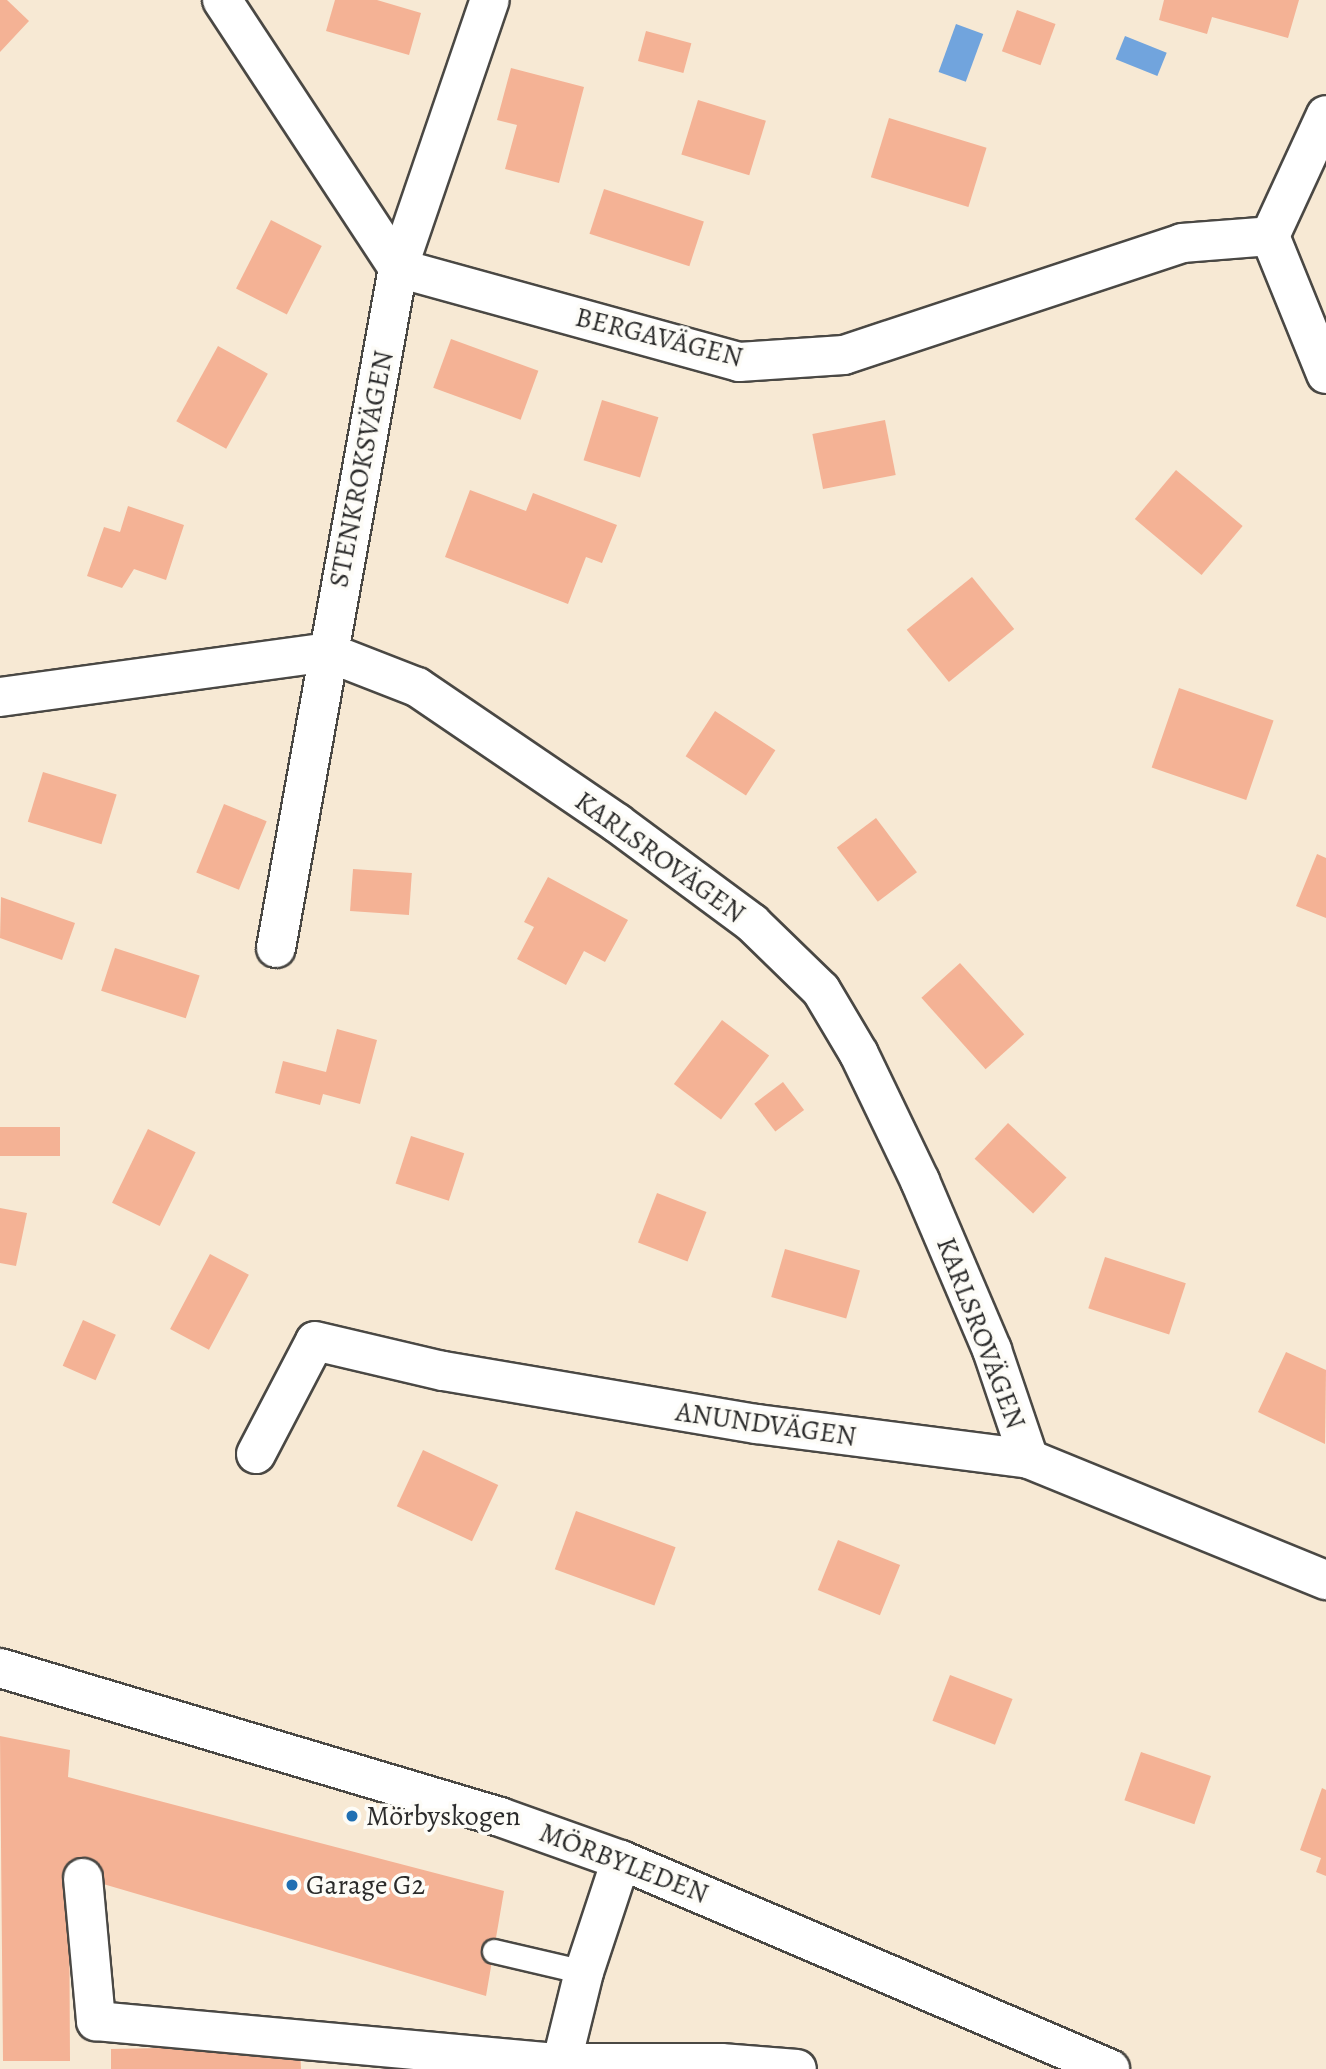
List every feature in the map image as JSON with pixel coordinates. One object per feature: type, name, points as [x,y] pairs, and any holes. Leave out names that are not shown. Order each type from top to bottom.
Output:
[{"type":"street","points":[[222,0],[398,268]]},
{"type":"street","name":"STENKROKSVÄGEN","points":[[276,948],[398,268],[490,0]]},
{"type":"street","points":[[1326,115],[1270,236],[1326,374]]},
{"type":"street","name":"BERGAVÄGEN","points":[[398,268],[739,362],[844,355],[1182,243],[1270,236]]},
{"type":"street","name":"KARLSROVÄGEN","points":[[0,697],[327,652],[417,687],[618,823],[752,923],[821,990],[859,1054],[920,1181],[992,1350],[1030,1460]]},
{"type":"street","name":"ANUNDVÄGEN","points":[[256,1454],[315,1342],[443,1371],[757,1424],[1030,1460],[1326,1580]]},
{"type":"street","name":"MÖRBYLEDEN","points":[[0,1668],[500,1816],[621,1860],[1110,2069]]},
{"type":"street","points":[[560,2066],[584,1972],[621,1860]]},
{"type":"street","points":[[83,1878],[96,2021],[560,2066],[721,2063],[797,2069]]},
{"type":"lane","points":[[494,1951],[584,1972]]},
{"type":"water","points":[[956,24],[983,34],[966,82],[939,72]]},
{"type":"water","points":[[1125,36],[1167,53],[1157,76],[1116,59]]},
{"type":"building","points":[[0,0],[7,0],[29,21],[0,52]]},
{"type":"building","points":[[335,0],[377,0],[421,13],[409,55],[326,31]]},
{"type":"building","points":[[1164,0],[1299,0],[1288,38],[1212,17],[1207,34],[1159,20]]},
{"type":"building","points":[[1017,10],[1056,24],[1040,65],[1002,51]]},
{"type":"building","points":[[646,31],[691,43],[683,73],[638,61]]},
{"type":"building","points":[[511,68],[584,87],[559,183],[505,169],[517,125],[497,120]]},
{"type":"building","points":[[698,100],[766,121],[749,175],[681,155]]},
{"type":"building","points":[[889,118],[987,148],[968,207],[871,177]]},
{"type":"building","points":[[604,189],[704,221],[689,266],[589,234]]},
{"type":"building","points":[[271,220],[322,246],[287,314],[236,289]]},
{"type":"building","points":[[451,339],[538,371],[521,420],[433,388]]},
{"type":"building","points":[[218,346],[268,374],[226,449],[176,421]]},
{"type":"building","points":[[602,400],[658,417],[640,477],[584,460]]},
{"type":"building","points":[[885,420],[896,475],[823,489],[812,434]]},
{"type":"building","points":[[1176,470],[1243,526],[1202,575],[1135,519]]},
{"type":"building","points":[[470,490],[526,511],[533,493],[617,525],[602,563],[586,557],[568,604],[445,557]]},
{"type":"building","points":[[128,506],[184,525],[166,580],[134,569],[122,588],[87,576],[104,527],[120,532]]},
{"type":"building","points":[[972,577],[1014,629],[949,682],[907,630]]},
{"type":"building","points":[[1179,688],[1274,721],[1246,800],[1152,767]]},
{"type":"building","points":[[715,711],[775,750],[746,796],[686,756]]},
{"type":"building","points":[[43,772],[117,795],[101,844],[28,822]]},
{"type":"building","points":[[224,804],[267,821],[239,890],[196,873]]},
{"type":"building","points":[[876,818],[917,872],[878,902],[837,847]]},
{"type":"building","points":[[1317,854],[1326,858],[1326,918],[1296,906]]},
{"type":"building","points":[[353,869],[412,873],[409,915],[350,911]]},
{"type":"building","points":[[548,877],[628,920],[605,962],[584,951],[566,985],[517,959],[534,927],[524,922]]},
{"type":"building","points":[[1,897],[75,923],[62,960],[0,938]]},
{"type":"building","points":[[115,948],[200,976],[186,1018],[101,991]]},
{"type":"building","points":[[960,963],[1024,1034],[986,1069],[921,998]]},
{"type":"building","points":[[722,1020],[769,1056],[721,1119],[674,1084]]},
{"type":"building","points":[[337,1029],[377,1040],[360,1104],[323,1094],[320,1105],[275,1093],[283,1061],[326,1072]]},
{"type":"building","points":[[783,1082],[804,1110],[775,1132],[754,1104]]},
{"type":"building","points":[[1008,1123],[1067,1178],[1033,1213],[975,1159]]},
{"type":"building","points":[[0,1127],[60,1127],[60,1156],[0,1156]]},
{"type":"building","points":[[148,1129],[196,1152],[160,1226],[112,1203]]},
{"type":"building","points":[[411,1136],[464,1153],[449,1201],[396,1184]]},
{"type":"building","points":[[657,1193],[706,1212],[687,1261],[638,1242]]},
{"type":"building","points":[[0,1208],[27,1213],[16,1266],[0,1263]]},
{"type":"building","points":[[785,1249],[860,1270],[846,1319],[771,1297]]},
{"type":"building","points":[[210,1254],[249,1275],[209,1350],[170,1329]]},
{"type":"building","points":[[1105,1257],[1186,1283],[1169,1335],[1088,1308]]},
{"type":"building","points":[[83,1320],[116,1335],[96,1380],[63,1366]]},
{"type":"building","points":[[1286,1352],[1326,1370],[1325,1444],[1258,1412]]},
{"type":"building","points":[[423,1450],[498,1485],[472,1541],[397,1506]]},
{"type":"building","points":[[576,1511],[676,1547],[654,1606],[555,1569]]},
{"type":"building","points":[[838,1540],[900,1565],[880,1615],[818,1590]]},
{"type":"building","points":[[950,1675],[1013,1699],[995,1745],[932,1721]]},
{"type":"building","name":"Garage G2","points":[[0,1736],[70,1750],[68,1777],[504,1891],[486,1996],[69,1874],[70,2061],[3,2061]]},
{"type":"building","points":[[1141,1752],[1211,1776],[1194,1824],[1124,1800]]},
{"type":"building","points":[[1322,1788],[1326,1790],[1326,1876],[1316,1872],[1321,1858],[1300,1850]]},
{"type":"building","points":[[300,2045],[301,2069],[111,2069],[111,2049]]},
{"type":"place","name":"Mörbyskogen","points":[[352,1816]]},
{"type":"place","name":"Garage G2","points":[[292,1885]]}]
